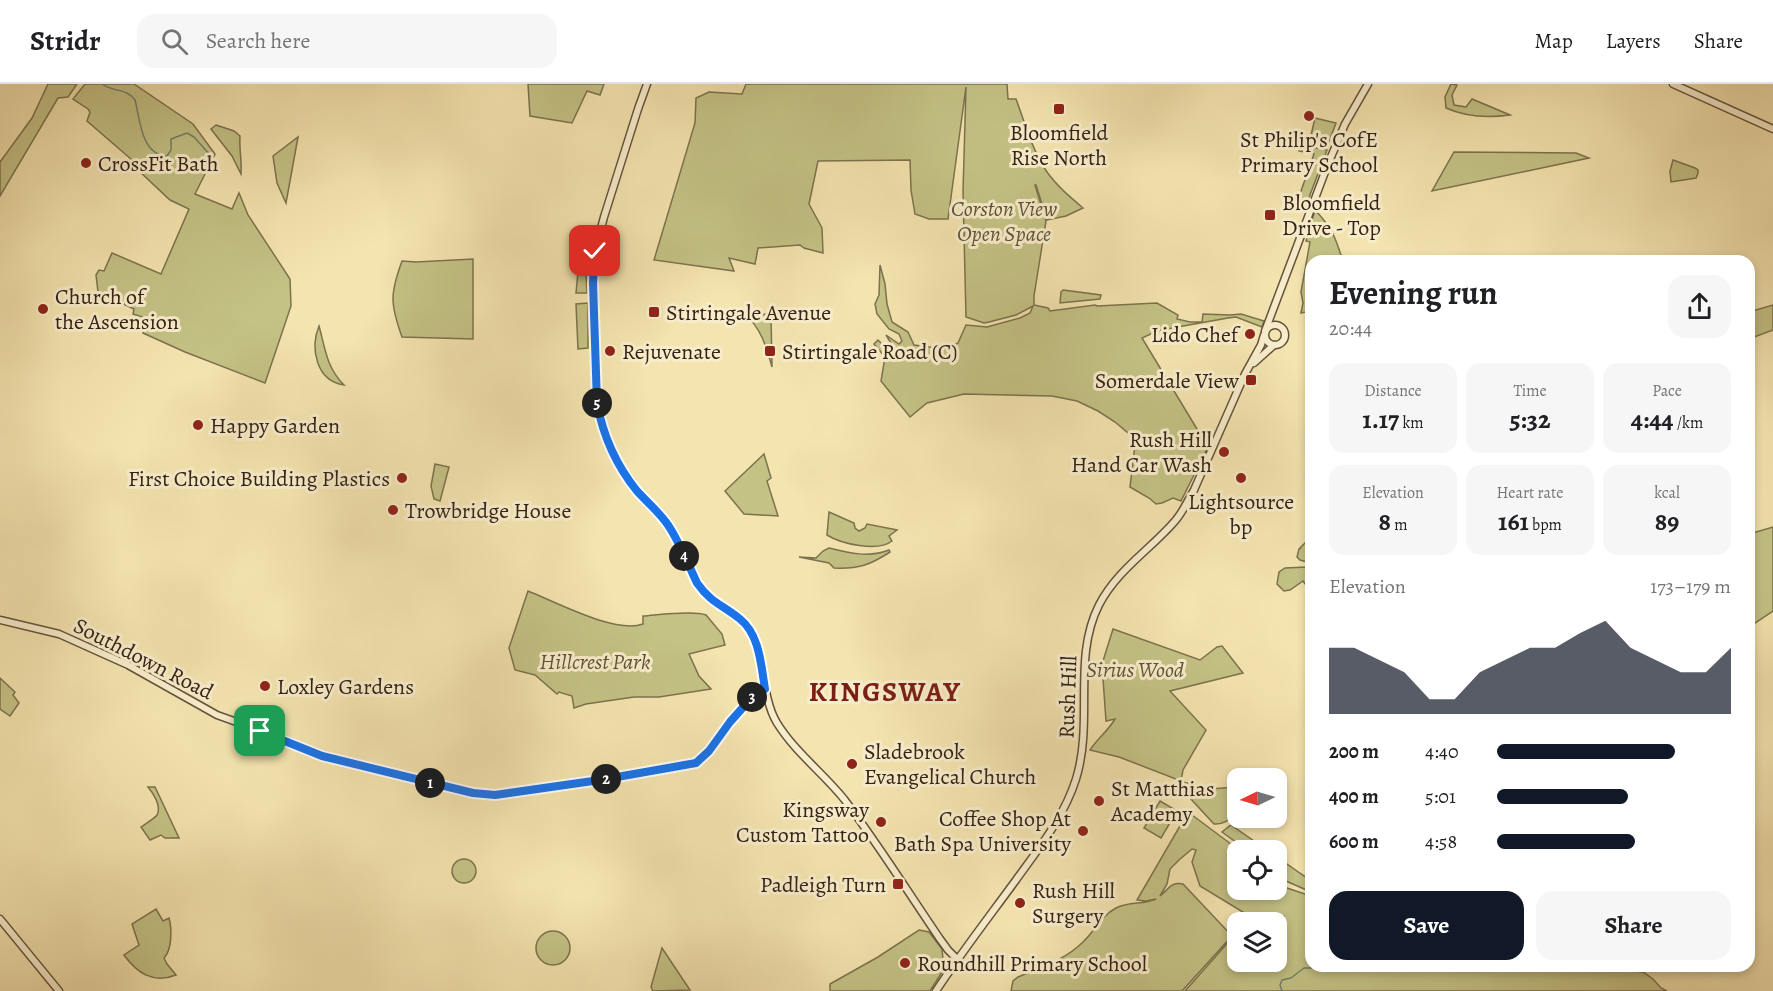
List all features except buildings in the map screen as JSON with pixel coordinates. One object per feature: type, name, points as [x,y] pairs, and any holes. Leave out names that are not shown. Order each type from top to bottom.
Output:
[{"type":"street","points":[[647,84],[597,237],[595,251],[593,283],[596,381],[600,419],[615,458],[638,491],[669,526],[703,592],[749,627],[755,639],[765,689],[778,724],[793,744],[843,798],[940,939],[957,959]]},
{"type":"street","points":[[1275,325],[1278,300],[1306,220],[1345,124],[1368,84]]},
{"type":"street","points":[[1673,84],[1773,129]]},
{"type":"street","name":"Rush Hill","points":[[936,991],[1063,812],[1081,760],[1085,732],[1085,653],[1095,615],[1106,593],[1120,575],[1177,519],[1194,489],[1245,374],[1261,345],[1278,300]]},
{"type":"street","points":[[1275,325],[1282,328],[1285,335],[1281,343],[1274,345],[1266,340],[1265,333],[1269,326],[1275,325]]},
{"type":"street","name":"Rush Hill","points":[[1245,374],[1274,345]]},
{"type":"street","name":"Southdown Road","points":[[0,620],[59,634],[128,665],[217,715],[281,738],[322,756],[487,795],[600,780],[696,763],[709,751],[754,695],[765,689]]},
{"type":"street","points":[[0,919],[59,991]]},
{"type":"green space","points":[[48,84],[77,84],[68,97],[58,98],[0,196],[0,162],[32,118]]},
{"type":"green space","points":[[85,84],[134,84],[193,124],[215,154],[195,194],[232,209],[239,193],[248,215],[290,279],[291,306],[265,383],[143,333],[148,320],[154,321],[133,314],[134,309],[98,292],[96,275],[99,270],[104,271],[112,253],[161,274],[189,209],[170,200],[139,171],[139,166],[87,121],[90,112],[73,99]]},
{"type":"green space","points":[[528,84],[604,84],[600,95],[587,91],[572,123],[530,116]]},
{"type":"green space","name":"Corston View Open Space","points":[[746,84],[1007,84],[1008,99],[1016,99],[1042,164],[1055,182],[1083,208],[1066,216],[1047,220],[1035,185],[1046,221],[1034,305],[1048,308],[1050,311],[1095,305],[1157,303],[1178,315],[1177,319],[1190,322],[1202,322],[1203,314],[1241,314],[1264,321],[1262,327],[1236,317],[1228,318],[1157,331],[1142,338],[1200,434],[1198,443],[1208,447],[1181,501],[1173,498],[1156,504],[1130,487],[1135,445],[1128,433],[1098,411],[1077,401],[1052,396],[964,394],[927,403],[910,417],[881,381],[885,357],[874,344],[878,340],[892,354],[894,348],[886,335],[899,344],[902,341],[899,334],[889,329],[877,314],[875,304],[879,295],[880,265],[892,322],[908,332],[914,345],[945,349],[958,343],[966,325],[987,327],[1020,318],[1030,313],[1033,306],[1016,315],[984,323],[966,317],[963,192],[966,87],[948,219],[929,219],[915,214],[910,160],[818,161],[809,204],[822,228],[823,253],[800,245],[758,248],[755,264],[729,258],[734,271],[654,260],[695,123],[696,98],[709,92],[742,94]]},
{"type":"green space","points":[[1451,84],[1457,85],[1452,95],[1454,105],[1466,107],[1472,99],[1510,115],[1477,116],[1446,108],[1445,97]]},
{"type":"green space","points":[[1315,118],[1336,123],[1327,147],[1309,144]]},
{"type":"green space","points":[[216,125],[234,131],[240,136],[241,174],[232,156],[211,129]]},
{"type":"green space","points":[[298,137],[286,203],[277,183],[273,156]]},
{"type":"green space","points":[[1300,145],[1327,150],[1305,208],[1298,212],[1294,211],[1314,154],[1299,151]]},
{"type":"green space","points":[[1454,152],[1576,153],[1589,158],[1432,191]]},
{"type":"green space","points":[[1673,160],[1698,170],[1696,178],[1671,182],[1670,171]]},
{"type":"green space","points":[[1315,210],[1333,234],[1341,255],[1308,255],[1310,242],[1306,241]]},
{"type":"green space","points":[[580,251],[589,251],[586,272],[587,293],[576,293]]},
{"type":"green space","points":[[473,259],[473,339],[402,337],[393,299],[395,282],[402,261]]},
{"type":"green space","points":[[1305,270],[1305,312],[1301,313],[1303,303],[1301,292]]},
{"type":"green space","points":[[1063,290],[1101,295],[1100,299],[1060,303]]},
{"type":"green space","points":[[588,303],[588,348],[578,349],[576,304]]},
{"type":"green space","points":[[1773,305],[1773,330],[1755,337],[1755,310]]},
{"type":"green space","points":[[771,314],[772,367],[759,332],[745,315]]},
{"type":"green space","points":[[319,326],[330,364],[344,385],[327,377],[321,370],[315,344]]},
{"type":"green space","points":[[764,454],[771,478],[767,481],[778,516],[744,514],[725,491]]},
{"type":"green space","points":[[435,464],[449,467],[440,501],[434,499],[431,486]]},
{"type":"green space","points":[[829,512],[854,523],[855,528],[859,531],[867,524],[897,530],[889,536],[892,541],[886,544],[860,546],[850,544],[827,535]]},
{"type":"green space","points":[[1773,527],[1773,611],[1755,623],[1755,532]]},
{"type":"green space","points":[[1305,543],[1305,561],[1297,557],[1300,548]]},
{"type":"green space","points":[[829,548],[859,554],[874,554],[889,550],[890,552],[870,563],[850,568],[834,568],[829,563],[799,557],[816,558]]},
{"type":"green space","points":[[1305,567],[1305,584],[1303,581],[1290,590],[1284,591],[1277,584],[1279,572],[1285,568]]},
{"type":"green space","name":"Hillcrest Park","points":[[528,591],[617,625],[643,624],[643,616],[684,613],[706,615],[722,634],[725,645],[689,654],[699,676],[711,689],[659,697],[634,697],[574,708],[572,696],[559,692],[557,694],[535,675],[515,670],[509,648]]},
{"type":"green space","name":"Sirius Wood","points":[[1113,629],[1200,660],[1217,647],[1222,646],[1243,673],[1170,691],[1206,730],[1183,770],[1181,781],[1119,757],[1090,750],[1115,719],[1106,721],[1102,664]]},
{"type":"green space","points":[[0,678],[15,692],[13,695],[19,703],[10,716],[0,709]]},
{"type":"green space","points":[[1183,782],[1209,789],[1227,788],[1227,821],[1214,824],[1190,798]]},
{"type":"green space","points":[[148,787],[155,787],[179,838],[165,838],[161,835],[150,840],[141,827],[156,817],[158,811],[156,800]]},
{"type":"green space","points":[[1160,801],[1177,811],[1161,838],[1144,828]]},
{"type":"green space","points":[[1188,812],[1227,841],[1227,900],[1287,900],[1287,888],[1305,894],[1305,972],[1643,972],[1667,991],[1185,991],[1227,944],[1227,972],[1287,972],[1287,912],[1243,912],[1200,886],[1192,862],[1196,850],[1192,849],[1170,869],[1167,884],[1160,896],[1173,885],[1183,884],[1227,931],[1227,942],[1182,991],[1011,991],[1013,981],[1018,977],[1052,963],[1076,948],[1111,911],[1121,906],[1146,902],[1156,899],[1137,900]]},
{"type":"green space","points":[[1227,828],[1235,828],[1253,840],[1233,840],[1222,832]]},
{"type":"green space","points":[[464,859],[469,860],[475,866],[475,876],[469,882],[464,883],[459,882],[453,876],[452,871],[453,866],[459,860]]},
{"type":"green space","points":[[1287,864],[1305,877],[1305,889],[1287,881]]},
{"type":"green space","points":[[156,909],[163,921],[169,918],[170,945],[164,958],[176,975],[160,978],[140,972],[124,955],[139,945],[132,924]]},
{"type":"green space","name":"Roundhill Primary School","points":[[919,930],[929,932],[942,949],[944,969],[930,991],[830,991],[830,984],[878,957]]},
{"type":"green space","points":[[553,931],[565,936],[570,948],[565,960],[553,965],[541,960],[536,948],[541,936]]},
{"type":"green space","points":[[662,948],[690,990],[653,991],[651,987]]},
{"type":"waterway","points":[[102,84],[132,96],[135,100],[143,135],[152,150],[158,154],[167,156],[171,150],[171,139],[187,133],[194,137],[211,156]]},
{"type":"waterway","points":[[1282,991],[1280,985],[1282,980],[1291,978],[1305,968]]},
{"type":"place","name":"Bloomfield Rise North","points":[[1059,109]]},
{"type":"place","name":"St Philip's CofE Primary School","points":[[1309,116]]},
{"type":"place","name":"CrossFit Bath","points":[[86,163]]},
{"type":"place","name":"Bloomfield Drive - Top","points":[[1270,215]]},
{"type":"place","name":"Church of the Ascension","points":[[43,309]]},
{"type":"place","name":"Stirtingale Avenue","points":[[654,312]]},
{"type":"place","name":"Lido Chef","points":[[1250,334]]},
{"type":"place","name":"Rejuvenate","points":[[610,351]]},
{"type":"place","name":"Stirtingale Road (C)","points":[[770,351]]},
{"type":"place","name":"Somerdale View","points":[[1251,380]]},
{"type":"place","name":"Happy Garden","points":[[198,425]]},
{"type":"place","name":"Rush Hill Hand Car Wash","points":[[1224,452]]},
{"type":"place","name":"First Choice Building Plastics","points":[[402,478]]},
{"type":"place","name":"Lightsource bp","points":[[1241,478]]},
{"type":"place","name":"Trowbridge House","points":[[393,510]]},
{"type":"place","name":"Loxley Gardens","points":[[265,686]]},
{"type":"place","name":"Sladebrook Evangelical Church","points":[[852,764]]},
{"type":"place","name":"St Matthias Academy","points":[[1099,801]]},
{"type":"place","name":"Kingsway Custom Tattoo","points":[[881,822]]},
{"type":"place","name":"Coffee Shop At Bath Spa University","points":[[1083,831]]},
{"type":"place","name":"Padleigh Turn","points":[[898,884]]},
{"type":"place","name":"Rush Hill Surgery","points":[[1020,903]]},
{"type":"place","name":"Roundhill Primary School","points":[[905,963]]},
{"type":"district","name":"KINGSWAY","points":[[885,691]]},
{"type":"route","points":[[260,731],[322,756],[473,793],[495,795],[696,763],[709,751],[754,695],[765,689],[755,639],[749,627],[703,592],[669,526],[624,473],[609,446],[597,403],[593,283],[595,251]]}]
